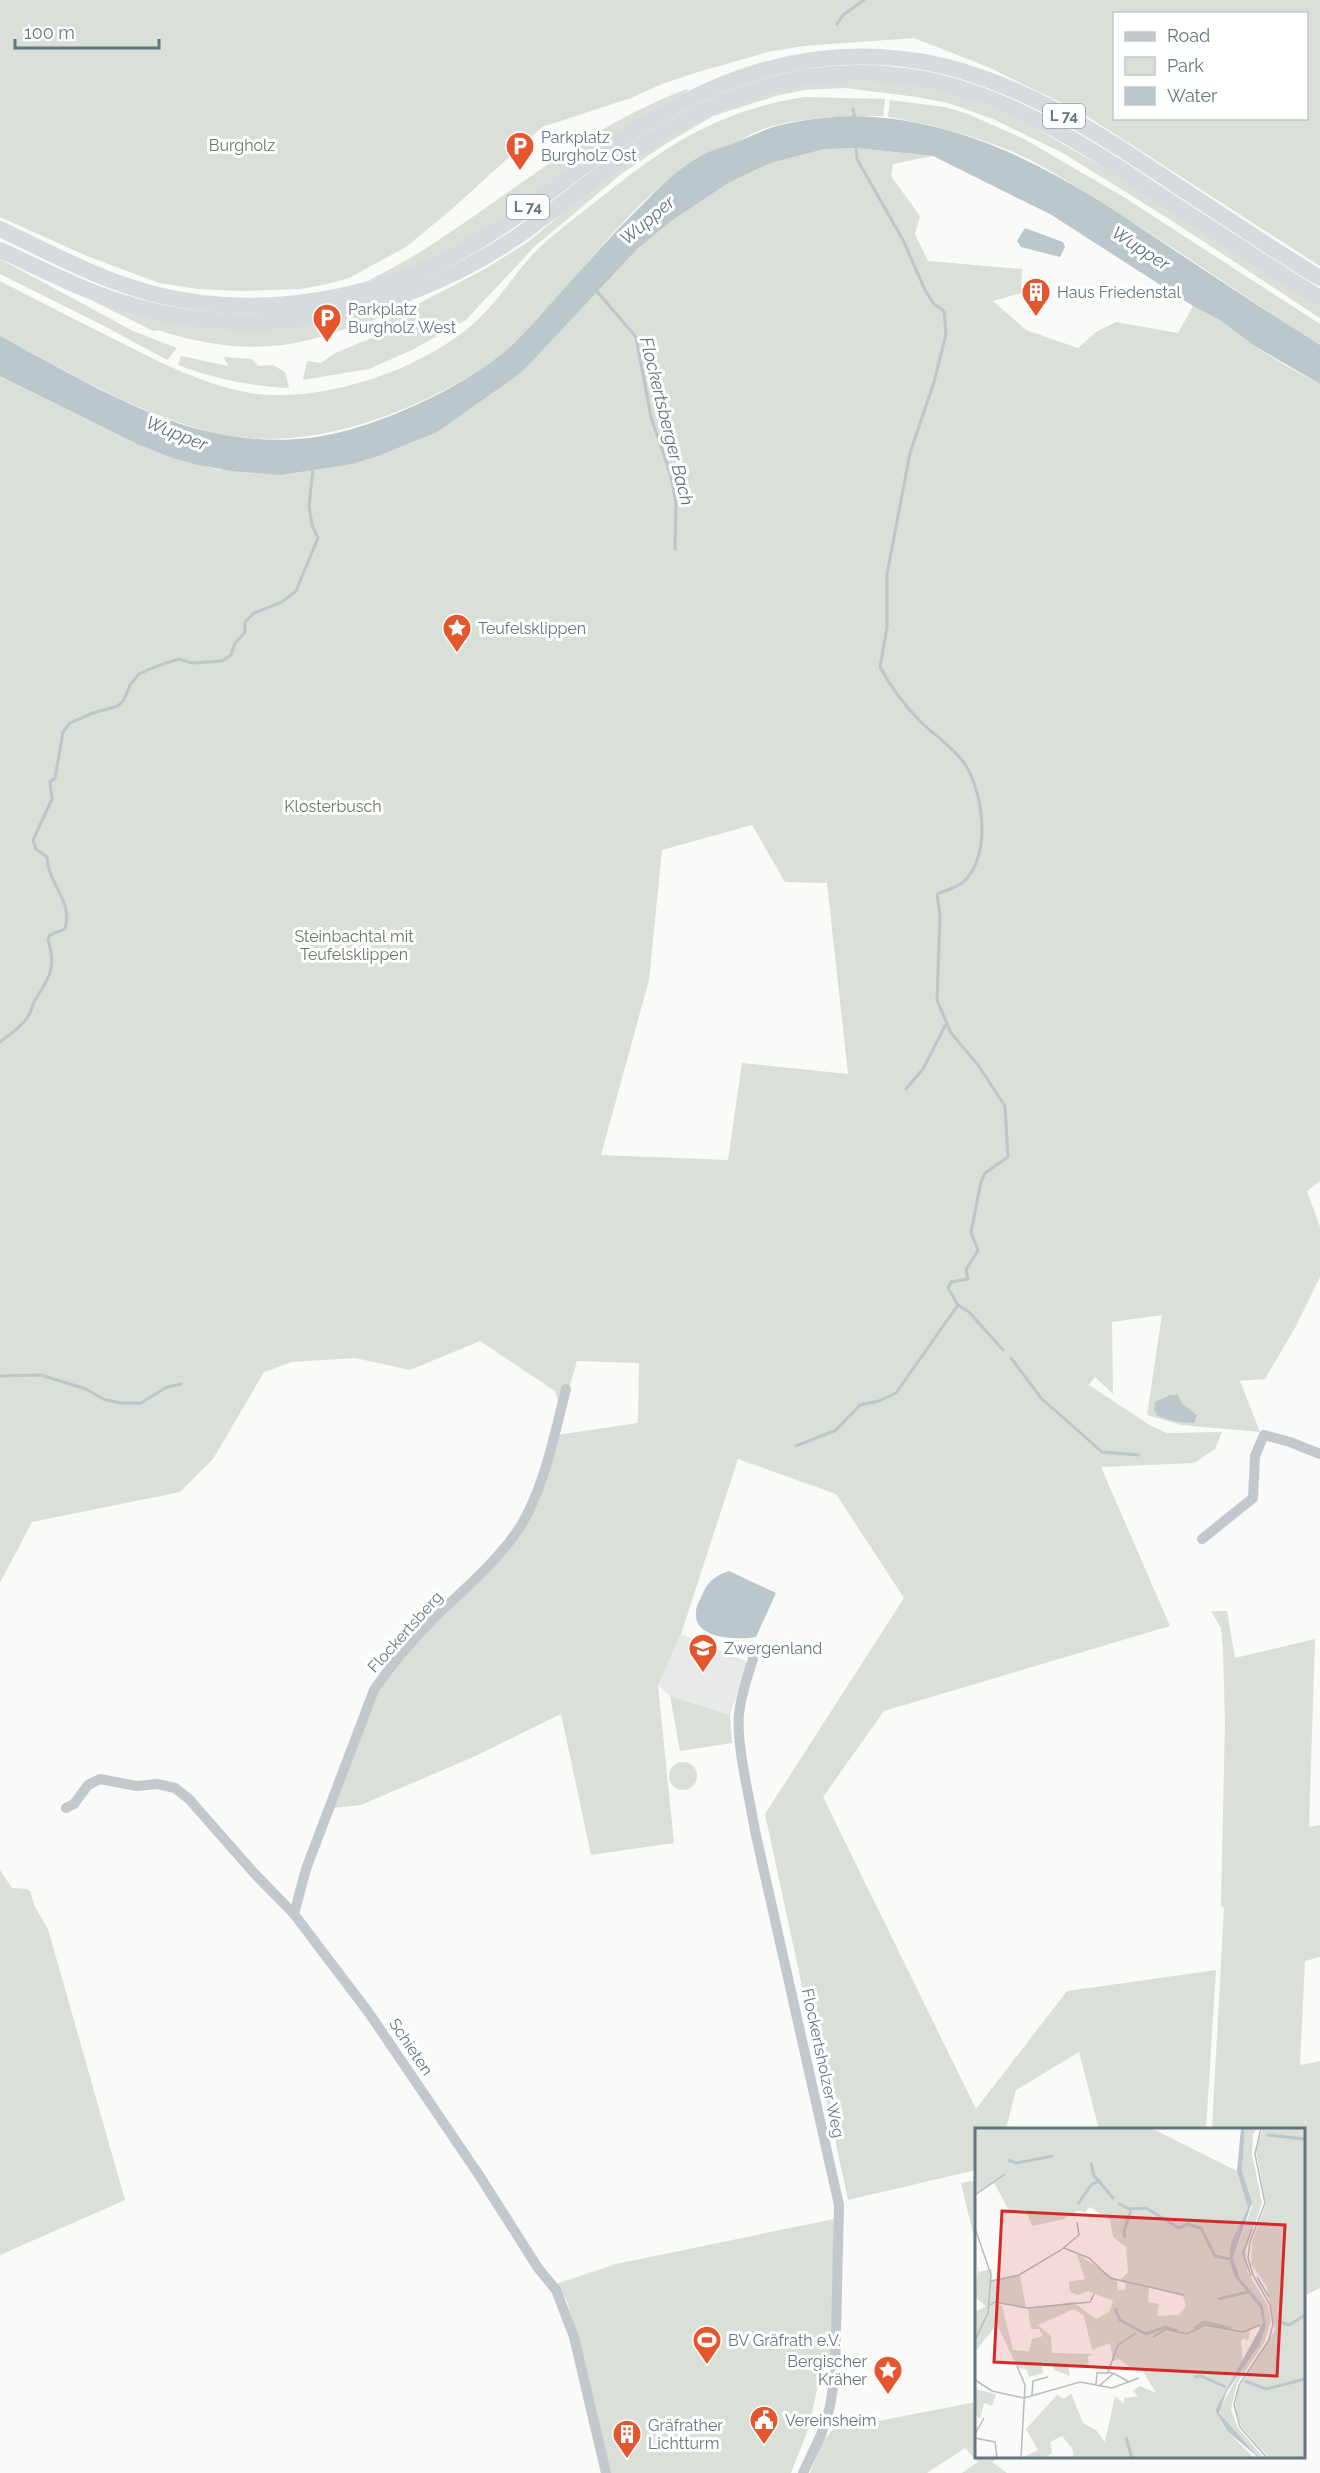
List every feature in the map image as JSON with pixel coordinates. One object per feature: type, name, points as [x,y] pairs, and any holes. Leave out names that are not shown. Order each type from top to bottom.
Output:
[{"type":"highway","name":"L 74","points":[[0,229],[82,270],[157,295],[196,302],[243,305],[301,302],[352,293],[426,269],[473,245],[510,221],[648,121],[699,93],[735,77],[773,66],[823,58],[868,57],[923,62],[959,70],[1010,88],[1077,122],[1320,278]]},
{"type":"highway","name":"L 74","points":[[0,250],[76,285],[121,302],[194,318],[265,322],[338,314],[390,300],[456,273],[519,236],[658,134],[706,107],[744,92],[773,84],[825,75],[867,72],[921,78],[954,86],[1035,119],[1123,170],[1320,298]]},
{"type":"street","name":"Flockertsberg","points":[[294,1914],[306,1869],[374,1690],[391,1666],[472,1582],[520,1527],[538,1487],[566,1389]]},
{"type":"street","points":[[1202,1539],[1253,1498],[1253,1465],[1264,1436],[1290,1442],[1320,1454]]},
{"type":"street","name":"Flockertsholzer Weg","points":[[753,1659],[742,1693],[739,1716],[745,1773],[755,1831],[839,2205],[835,2375],[830,2406],[821,2435],[803,2473]]},
{"type":"street","name":"Schieten","points":[[66,1808],[74,1804],[88,1785],[100,1779],[137,1786],[157,1784],[175,1788],[189,1799],[254,1873],[294,1914],[369,2013],[479,2175],[538,2268],[556,2290],[574,2337],[606,2473]]},
{"type":"shaded area","name":"Zwergenland","points":[[681,1634],[748,1662],[730,1715],[670,1696],[658,1685]]},
{"type":"green space","name":"Burgholz","points":[[0,0],[1320,0],[1320,266],[1082,113],[988,67],[914,38],[803,46],[768,52],[698,72],[662,84],[631,98],[542,127],[452,209],[406,247],[349,278],[327,284],[301,289],[242,291],[198,289],[159,283],[87,256],[0,217]]},
{"type":"green space","points":[[844,79],[899,81],[952,93],[1032,126],[1130,183],[1320,305],[1320,318],[1166,217],[1061,152],[993,119],[948,103],[917,97],[845,88],[804,90],[776,96],[713,116],[664,145],[620,175],[534,247],[466,320],[412,350],[369,369],[303,380],[307,361],[321,363],[335,353],[379,335],[370,329],[485,269],[528,242],[617,168],[711,112],[774,90]]},
{"type":"green space","points":[[687,89],[688,91],[667,102],[462,244],[424,263],[371,282],[371,279],[426,248],[588,138],[653,103]]},
{"type":"green space","points":[[804,97],[885,99],[883,116],[814,119],[777,125],[748,136],[682,171],[672,177],[629,216],[532,326],[501,355],[447,389],[371,421],[316,435],[288,438],[260,439],[203,430],[176,422],[124,400],[0,336],[0,281],[160,362],[227,388],[273,395],[303,394],[366,381],[426,356],[474,323],[545,242],[647,162],[694,133],[719,121],[773,103]]},
{"type":"green space","points":[[890,100],[945,107],[968,114],[1024,139],[1122,196],[1320,324],[1320,345],[1154,236],[1045,168],[1011,151],[981,140],[888,117]]},
{"type":"green space","name":"Klosterbusch","points":[[856,148],[933,156],[893,164],[891,176],[920,216],[915,234],[928,261],[1022,269],[1021,293],[993,301],[1026,330],[1078,348],[1096,332],[1116,322],[1178,333],[1193,306],[1220,320],[1253,345],[1288,367],[1320,384],[1320,1181],[1307,1191],[1320,1227],[1320,1277],[1296,1326],[1265,1379],[1240,1381],[1260,1432],[1181,1425],[1147,1415],[1162,1315],[1112,1322],[1113,1394],[1095,1377],[1089,1385],[1151,1426],[1167,1433],[1222,1432],[1215,1449],[1194,1463],[1101,1467],[1170,1626],[884,1711],[823,1797],[976,2109],[1067,1991],[1216,1970],[1206,2128],[1099,2128],[1079,2052],[1016,2090],[1006,2128],[975,2128],[975,2170],[848,2200],[765,1814],[904,1598],[836,1494],[738,1459],[681,1634],[658,1685],[674,1843],[591,1855],[561,1714],[471,1758],[361,1805],[333,1808],[372,1704],[392,1668],[527,1521],[556,1435],[638,1423],[639,1363],[577,1361],[562,1413],[555,1391],[480,1341],[410,1370],[355,1358],[292,1362],[264,1372],[213,1459],[180,1492],[32,1522],[0,1583],[0,376],[137,444],[172,458],[220,470],[452,404],[620,242],[777,149]],"holes":[[[752,825],[785,882],[827,883],[848,1074],[742,1063],[728,1160],[601,1155],[649,980],[662,850]]]},
{"type":"green space","points":[[0,259],[133,331],[177,348],[167,360],[0,274]]},
{"type":"green space","points":[[87,298],[108,305],[336,321],[390,307],[414,298],[366,324],[362,322],[311,340],[261,347],[211,343],[158,330],[153,331]]},
{"type":"green space","points":[[181,356],[228,366],[224,357],[252,359],[258,366],[273,365],[285,372],[289,388],[246,384],[205,374],[178,365]]},
{"type":"green space","points":[[1211,1611],[1227,1611],[1235,1658],[1315,1639],[1309,1827],[1320,1825],[1320,1957],[1305,1961],[1300,2065],[1320,2061],[1320,2288],[1305,2296],[1305,2128],[1212,2128],[1224,1908],[1221,1906],[1225,1722],[1221,1628]]},
{"type":"green space","points":[[670,1696],[730,1715],[732,1743],[680,1751]]},
{"type":"green space","points":[[683,1762],[693,1766],[697,1776],[693,1786],[683,1790],[673,1786],[669,1776],[673,1766]]},
{"type":"green space","points":[[0,1870],[12,1888],[30,1891],[35,1907],[48,1929],[125,2200],[0,2255]]},
{"type":"green space","points":[[975,2180],[975,2242],[961,2183]]},
{"type":"green space","name":"BV Gräfrath e.V.","points":[[834,2219],[831,2357],[824,2357],[809,2427],[791,2473],[610,2473],[567,2301],[556,2284],[616,2264]]},
{"type":"green space","points":[[975,2402],[975,2458],[998,2458],[992,2462],[1007,2473],[962,2473],[978,2462],[965,2448],[927,2473],[810,2473],[821,2445],[832,2430]]},
{"type":"water","name":"Wupper","points":[[854,116],[901,120],[945,129],[987,143],[1068,182],[1107,205],[1320,345],[1320,384],[1253,345],[1220,320],[1193,306],[1050,214],[933,156],[856,148],[824,149],[770,163],[728,183],[671,221],[637,249],[522,372],[437,432],[352,464],[280,475],[232,471],[198,465],[172,458],[137,444],[0,376],[0,336],[127,403],[180,424],[206,431],[244,438],[283,440],[334,434],[360,427],[443,392],[468,378],[510,347],[633,214],[672,176],[695,159],[775,127],[808,120]]},
{"type":"water","points":[[1025,228],[1063,242],[1065,247],[1060,257],[1021,247],[1017,241]]},
{"type":"water","points":[[1170,1395],[1178,1395],[1182,1404],[1197,1415],[1194,1423],[1177,1422],[1158,1416],[1154,1410],[1155,1402]]},
{"type":"water","points":[[729,1571],[776,1593],[756,1637],[718,1636],[702,1628],[697,1621],[697,1608],[706,1586],[716,1577]]},
{"type":"waterway","points":[[837,24],[843,15],[864,0]]},
{"type":"waterway","points":[[853,109],[855,119]]},
{"type":"waterway","points":[[796,1446],[836,1430],[860,1405],[879,1401],[896,1393],[958,1305],[948,1288],[951,1282],[968,1279],[966,1270],[978,1250],[971,1232],[981,1182],[985,1173],[1008,1157],[1005,1106],[978,1065],[951,1033],[937,1000],[940,915],[937,894],[962,883],[972,872],[981,840],[980,804],[969,771],[961,759],[910,710],[893,689],[880,667],[887,627],[887,574],[910,453],[934,382],[946,334],[944,311],[934,304],[925,290],[904,242],[857,159],[856,146]]},
{"type":"waterway","name":"Flockertsberger Bach","points":[[595,289],[636,337],[651,417],[670,473],[676,502],[675,549]]},
{"type":"waterway","points":[[0,1042],[21,1025],[30,1013],[48,978],[52,964],[48,939],[50,935],[65,929],[67,919],[63,901],[51,875],[47,857],[36,849],[33,840],[52,799],[50,782],[55,778],[63,732],[70,723],[118,706],[139,674],[179,659],[192,663],[222,661],[231,655],[235,643],[245,632],[245,622],[254,613],[282,602],[296,591],[318,538],[312,525],[309,506],[313,468]]},
{"type":"waterway","points":[[906,1089],[923,1069],[946,1024]]},
{"type":"waterway","points":[[958,1305],[969,1312],[1003,1350]]},
{"type":"waterway","points":[[1011,1358],[1041,1398],[1102,1452],[1139,1455]]},
{"type":"waterway","points":[[0,1376],[41,1375],[86,1389],[103,1399],[120,1403],[141,1403],[167,1387],[181,1384]]},
{"type":"place","name":"Parkplatz Burgholz Ost","points":[[520,172]]},
{"type":"place","name":"Haus Friedenstal","points":[[1036,318]]},
{"type":"place","name":"Parkplatz Burgholz West","points":[[327,344]]},
{"type":"place","name":"Teufelsklippen","points":[[457,654]]},
{"type":"place","name":"Zwergenland","points":[[703,1674]]},
{"type":"place","name":"BV Gräfrath e.V.","points":[[707,2366]]},
{"type":"place","name":"Bergischer Kräher","points":[[888,2396]]},
{"type":"place","name":"Vereinsheim","points":[[764,2446]]},
{"type":"place","name":"Gräfrather Lichtturm","points":[[627,2460]]},
{"type":"park label","name":"Steinbachtal mit Teufelsklippen","points":[[354,945]]}]
